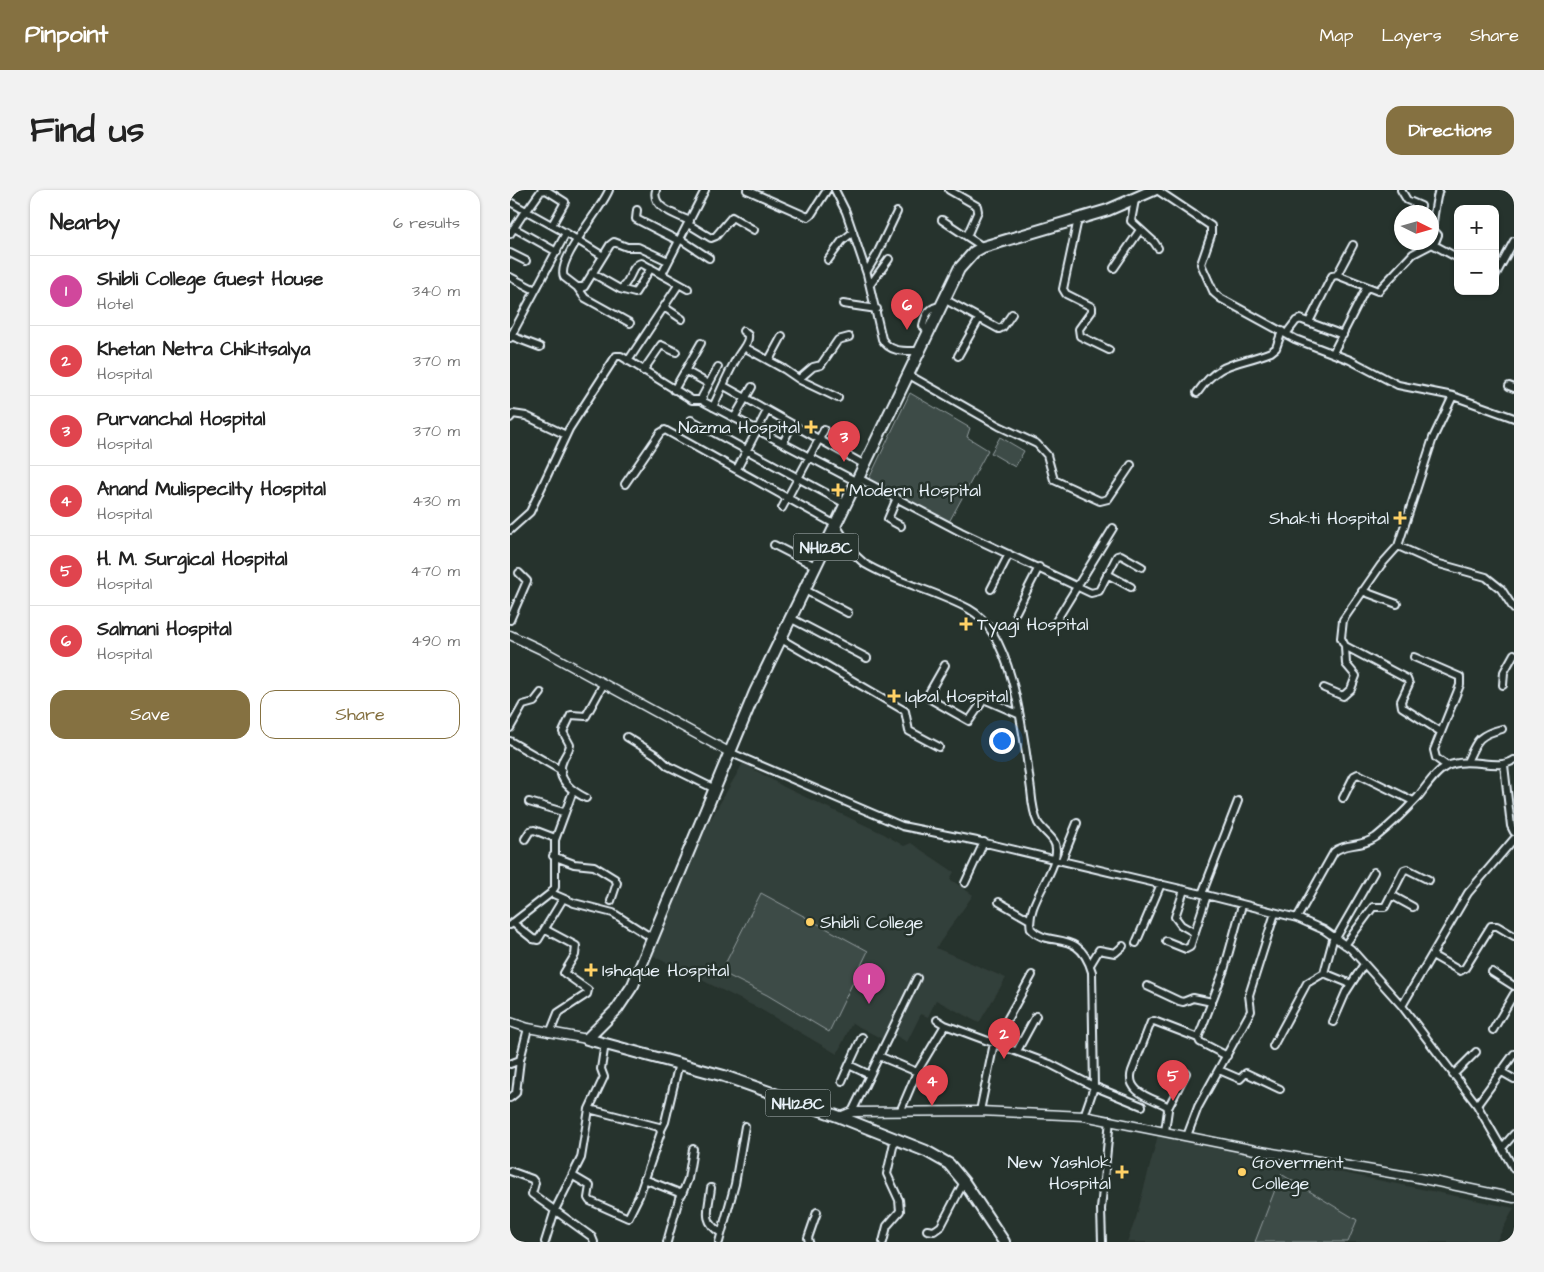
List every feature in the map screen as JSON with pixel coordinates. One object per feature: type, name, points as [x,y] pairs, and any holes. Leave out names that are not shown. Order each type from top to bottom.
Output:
[{"type":"highway","name":"NH128C","points":[[587,1038],[608,1019],[626,998],[729,752],[781,639],[943,302],[967,259],[983,247],[1078,219],[1156,190]]},
{"type":"highway","points":[[606,1043],[608,1019]]},
{"type":"highway","name":"NH128C","points":[[587,1038],[679,1063],[895,1138],[940,1158],[949,1164],[964,1182],[1004,1242]]},
{"type":"highway","name":"NH128C","points":[[982,1211],[989,1229],[997,1242]]},
{"type":"street","points":[[552,225],[565,204],[564,200],[544,190],[541,191],[525,211],[512,231],[557,252]]},
{"type":"street","points":[[609,190],[578,240],[562,274],[567,281],[577,287],[585,298],[630,323]]},
{"type":"street","points":[[656,190],[655,195],[658,204],[689,222],[711,238],[716,236],[732,217],[754,230]]},
{"type":"street","points":[[662,274],[705,190]]},
{"type":"street","points":[[747,190],[808,217],[827,190]]},
{"type":"street","points":[[835,190],[853,232],[866,271],[877,309],[880,332],[885,344],[893,350],[920,351]]},
{"type":"street","points":[[950,190],[977,206],[978,211],[967,236]]},
{"type":"street","points":[[1156,190],[1211,226],[1211,235],[1201,264],[1214,293],[1284,332],[1333,353],[1398,385],[1453,396],[1514,418]]},
{"type":"street","points":[[1401,190],[1408,202],[1418,205]]},
{"type":"street","points":[[1437,205],[1436,196],[1438,190]]},
{"type":"street","points":[[1139,195],[1131,221],[1158,248]]},
{"type":"street","points":[[510,202],[603,256]]},
{"type":"street","points":[[637,210],[636,219],[680,240],[709,258]]},
{"type":"street","points":[[866,271],[876,256],[897,212]]},
{"type":"street","points":[[1078,219],[1063,281],[1063,289],[1066,294],[1092,307],[1092,311],[1079,329],[1080,336],[1109,350]]},
{"type":"street","points":[[942,220],[983,247]]},
{"type":"street","points":[[1114,268],[1140,230]]},
{"type":"street","points":[[828,260],[842,241],[853,232]]},
{"type":"street","points":[[540,347],[511,337],[566,233]]},
{"type":"street","points":[[1499,270],[1512,249],[1514,241]]},
{"type":"street","points":[[577,287],[586,285],[610,245],[617,242],[627,247],[638,247],[668,261]]},
{"type":"street","points":[[1337,276],[1353,245]]},
{"type":"street","points":[[1439,249],[1454,256]]},
{"type":"street","points":[[1308,322],[1330,278],[1337,276],[1366,288],[1380,290],[1413,254],[1421,250]]},
{"type":"street","points":[[510,253],[526,261]]},
{"type":"street","points":[[870,285],[889,259]]},
{"type":"street","points":[[620,289],[624,286],[638,263],[688,289]]},
{"type":"street","points":[[592,273],[620,289],[635,294],[650,268]]},
{"type":"street","points":[[510,277],[535,290]]},
{"type":"street","points":[[628,361],[679,284]]},
{"type":"street","points":[[1333,353],[1366,288]]},
{"type":"street","points":[[943,302],[1002,328],[1012,314]]},
{"type":"street","points":[[843,304],[877,309]]},
{"type":"street","points":[[664,307],[682,319]]},
{"type":"street","points":[[958,356],[979,319]]},
{"type":"street","points":[[1196,393],[1222,366],[1271,352],[1276,348],[1284,332],[1297,320],[1308,322],[1343,335]]},
{"type":"street","points":[[713,407],[724,386],[730,367],[744,347],[748,337],[743,331]]},
{"type":"street","points":[[769,360],[782,336]]},
{"type":"street","points":[[799,379],[813,368],[821,365],[838,340],[849,337]]},
{"type":"street","points":[[674,390],[702,343]]},
{"type":"street","points":[[643,371],[661,345],[676,352]]},
{"type":"street","points":[[744,347],[799,379],[838,398]]},
{"type":"street","points":[[510,530],[530,512],[566,435],[614,358],[619,356],[692,400],[703,400],[810,457],[1092,593],[1096,593],[1115,558],[1119,555],[1142,566]]},
{"type":"street","points":[[703,400],[718,368]]},
{"type":"street","points":[[686,371],[709,384]]},
{"type":"street","points":[[909,375],[999,426],[1037,444],[1046,455],[1052,476],[1058,483],[1100,501],[1108,499],[1131,465]]},
{"type":"street","points":[[724,386],[865,465]]},
{"type":"street","points":[[734,418],[752,386]]},
{"type":"street","points":[[1324,688],[1343,696],[1351,688],[1356,676],[1346,664],[1345,646],[1341,638],[1343,620],[1362,591],[1398,546],[1433,438],[1453,396]]},
{"type":"street","points":[[737,469],[767,411]]},
{"type":"street","points":[[510,418],[513,414],[526,416],[566,435]]},
{"type":"street","points":[[691,420],[846,504]]},
{"type":"street","points":[[782,443],[792,425]]},
{"type":"street","points":[[625,484],[664,430],[836,525],[854,554],[865,564],[949,599],[970,610],[986,622],[998,639],[1003,652],[1018,714],[1035,815],[1040,826],[1054,841],[1058,859]]},
{"type":"street","points":[[782,508],[824,430]]},
{"type":"street","points":[[896,498],[888,520],[900,526]]},
{"type":"street","points":[[1056,621],[1113,528]]},
{"type":"street","points":[[774,545],[817,567]]},
{"type":"street","points":[[1398,546],[1436,563],[1486,578],[1500,589],[1514,608]]},
{"type":"street","points":[[991,590],[1009,554]]},
{"type":"street","points":[[1016,612],[1039,567]]},
{"type":"street","points":[[510,620],[527,581],[519,573]]},
{"type":"street","points":[[1107,574],[1131,587]]},
{"type":"street","points":[[805,590],[848,613]]},
{"type":"street","points":[[1362,591],[1397,604]]},
{"type":"street","points":[[792,618],[867,658]]},
{"type":"street","points":[[510,635],[729,752],[887,822],[1058,859],[1275,912],[1297,918],[1335,937],[1364,964],[1402,1006],[1477,1105],[1514,1169]]},
{"type":"street","points":[[781,639],[905,711],[909,731],[939,747]]},
{"type":"street","points":[[1345,646],[1407,679],[1409,684],[1401,701],[1402,707],[1441,732]]},
{"type":"street","points":[[1503,685],[1504,672],[1514,654]]},
{"type":"street","points":[[1414,657],[1460,677],[1460,685],[1433,752],[1436,758],[1447,766]]},
{"type":"street","points":[[946,665],[929,693],[930,699],[967,721],[971,721],[983,701],[986,700],[1018,714]]},
{"type":"street","points":[[586,798],[565,784],[562,762],[570,745],[564,736],[563,729],[571,715],[586,716],[603,685]]},
{"type":"street","points":[[510,728],[523,705],[534,702],[541,693]]},
{"type":"street","points":[[1467,762],[1479,738],[1486,733],[1502,729]]},
{"type":"street","points":[[628,737],[656,755],[668,766],[715,789]]},
{"type":"street","points":[[510,741],[562,772]]},
{"type":"street","points":[[1297,918],[1334,852],[1342,847],[1369,842],[1414,801],[1440,771],[1447,766],[1467,762],[1504,765],[1514,760]]},
{"type":"street","points":[[1504,765],[1511,826],[1514,832]]},
{"type":"street","points":[[1343,798],[1354,776],[1358,774],[1414,801]]},
{"type":"street","points":[[564,899],[540,939],[536,940],[511,924],[551,893],[555,887],[555,838],[563,812],[573,791]]},
{"type":"street","points":[[1166,941],[1187,949],[1190,947],[1205,895],[1238,801]]},
{"type":"street","points":[[529,802],[563,812]]},
{"type":"street","points":[[1077,823],[1030,920],[1031,929],[1034,932],[1074,945],[1090,965],[1093,1086],[1084,1116]]},
{"type":"street","points":[[524,839],[530,831],[534,830],[555,838]]},
{"type":"street","points":[[1402,1006],[1468,893],[1514,839]]},
{"type":"street","points":[[965,883],[984,842]]},
{"type":"street","points":[[554,856],[574,864],[592,865],[615,879],[617,883],[611,901]]},
{"type":"street","points":[[1345,945],[1372,908],[1375,906],[1384,908],[1405,869],[1429,880]]},
{"type":"street","points":[[1273,1046],[1307,983],[1324,972],[1335,937],[1374,872]]},
{"type":"street","points":[[1136,943],[1161,884]]},
{"type":"street","points":[[1184,890],[1174,918],[1180,926],[1195,933]]},
{"type":"street","points":[[551,893],[564,899],[613,913],[652,938]]},
{"type":"street","points":[[1391,895],[1413,907]]},
{"type":"street","points":[[999,902],[1030,920]]},
{"type":"street","points":[[1198,1038],[1224,970],[1242,905]]},
{"type":"street","points":[[1187,1136],[1198,1107],[1251,1011],[1249,995],[1275,912]]},
{"type":"street","points":[[1432,955],[1460,971],[1465,968],[1491,926],[1496,926],[1514,936]]},
{"type":"street","points":[[546,930],[576,946],[576,955],[564,973],[588,990],[587,994],[558,1013],[550,1033]]},
{"type":"street","points":[[1090,965],[1099,950],[1115,953],[1123,946]]},
{"type":"street","points":[[1333,1022],[1351,984],[1364,964]]},
{"type":"street","points":[[1324,972],[1351,984]]},
{"type":"street","points":[[1492,972],[1514,986]]},
{"type":"street","points":[[980,1111],[994,1043],[1032,975]]},
{"type":"street","points":[[852,1112],[916,978]]},
{"type":"street","points":[[1147,986],[1183,1002],[1192,998],[1212,1002]]},
{"type":"street","points":[[1494,1030],[1514,994]]},
{"type":"street","points":[[1017,1051],[1036,1016]]},
{"type":"street","points":[[937,1020],[945,1025],[1050,1064],[1093,1086],[1142,1106]]},
{"type":"street","points":[[1168,1108],[1147,1097],[1131,1082],[1131,1076],[1149,1024],[1154,1021],[1198,1038],[1200,1042],[1227,1056]]},
{"type":"street","points":[[510,1022],[550,1033],[587,1038]]},
{"type":"street","points":[[900,1112],[917,1072],[945,1025]]},
{"type":"street","points":[[510,1098],[516,1093],[520,1060],[528,1028]]},
{"type":"street","points":[[842,1081],[862,1037]]},
{"type":"street","points":[[545,1242],[556,1210],[573,1176],[584,1146],[589,1109],[604,1076],[601,1069],[606,1043]]},
{"type":"street","points":[[1454,1075],[1476,1052]]},
{"type":"street","points":[[1477,1105],[1514,1054]]},
{"type":"street","points":[[879,1056],[917,1072]]},
{"type":"street","points":[[510,1064],[520,1060]]},
{"type":"street","points":[[573,1176],[590,1186],[588,1198],[590,1201],[626,1219],[639,1196],[665,1122],[679,1063]]},
{"type":"street","points":[[849,1065],[870,1074]]},
{"type":"street","points":[[1219,1070],[1240,1079],[1246,1073],[1280,1089]]},
{"type":"street","points":[[1500,1071],[1514,1079]]},
{"type":"street","points":[[1165,1131],[1168,1108],[1186,1073]]},
{"type":"street","points":[[589,1109],[649,1123],[661,1130]]},
{"type":"street","points":[[840,1118],[852,1112],[980,1111],[1084,1116],[1254,1150],[1414,1177],[1514,1198]]},
{"type":"street","points":[[1102,1242],[1101,1209],[1110,1120]]},
{"type":"street","points":[[719,1242],[736,1184],[745,1126]]},
{"type":"street","points":[[1502,1148],[1514,1134]]},
{"type":"street","points":[[883,1242],[888,1226],[900,1211],[899,1200],[887,1174],[895,1138]]},
{"type":"street","points":[[667,1242],[680,1195],[688,1179],[693,1149]]},
{"type":"street","points":[[510,1171],[532,1179],[535,1183],[532,1194],[535,1198],[556,1210],[592,1237],[594,1242]]},
{"type":"street","points":[[644,1178],[680,1195]]},
{"type":"street","points":[[927,1230],[937,1230],[941,1226],[964,1182]]},
{"type":"street","points":[[711,1188],[708,1219],[713,1228],[721,1233]]},
{"type":"street","points":[[809,1242],[808,1238],[817,1212]]},
{"type":"shaded area","points":[[910,393],[970,428],[967,437],[988,450],[949,522],[867,483]]},
{"type":"shaded area","points":[[1000,437],[1024,451],[1015,467],[991,453]]},
{"type":"shaded area","name":"Shibli College","points":[[743,763],[784,787],[884,834],[904,846],[911,843],[954,872],[950,879],[973,895],[936,948],[1006,978],[979,1023],[936,1000],[928,1017],[921,1014],[907,1042],[893,1034],[884,1040],[852,1023],[837,1054],[760,1009],[651,955],[704,831]]},
{"type":"shaded area","points":[[761,893],[868,951],[829,1032],[767,995],[721,972]]},
{"type":"shaded area","name":"Goverment College","points":[[1158,1135],[1514,1208],[1496,1242],[1127,1242],[1136,1218]]},
{"type":"shaded area","points":[[1281,1174],[1357,1220],[1348,1242],[1255,1242]]},
{"type":"place","name":"Salmani Hospital","points":[[907,330]]},
{"type":"place","name":"Nazma Hospital","points":[[811,427]]},
{"type":"place","name":"Purvanchal Hospital","points":[[844,462]]},
{"type":"place","name":"Modern Hospital","points":[[838,490]]},
{"type":"place","name":"Shakti Hospital","points":[[1400,518]]},
{"type":"place","name":"Tyagi Hospital","points":[[966,624]]},
{"type":"place","name":"Iqbal Hospital","points":[[894,696]]},
{"type":"place","name":"Shibli College","points":[[810,922]]},
{"type":"place","name":"Ishaque Hospital","points":[[591,970]]},
{"type":"place","name":"Shibli College Guest House","points":[[869,1004]]},
{"type":"place","name":"Khetan Netra Chikitsalya","points":[[1004,1059]]},
{"type":"place","name":"H. M. Surgical Hospital","points":[[1173,1101]]},
{"type":"place","name":"Anand Mulispecilty Hospital","points":[[932,1106]]},
{"type":"place","name":"New Yashlok Hospital","points":[[1122,1172]]},
{"type":"place","name":"Goverment College","points":[[1242,1172]]}]
